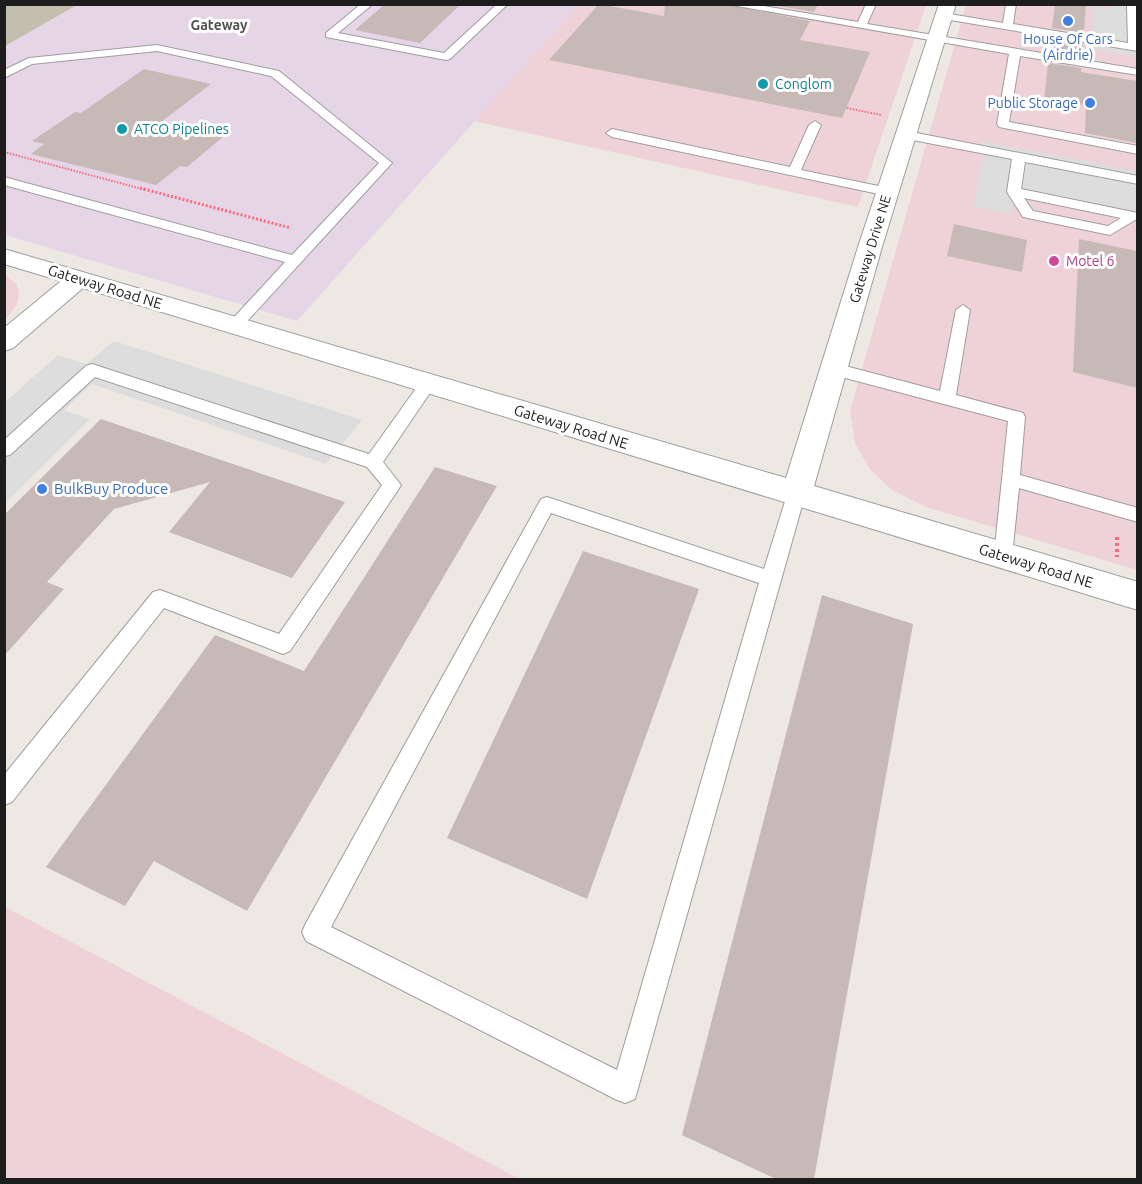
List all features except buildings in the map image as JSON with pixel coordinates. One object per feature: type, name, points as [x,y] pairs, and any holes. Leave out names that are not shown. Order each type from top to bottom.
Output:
[{"type":"street","name":"Gateway Drive NE","points":[[796,495],[943,20]]},
{"type":"street","name":"Gateway Road NE","points":[[4,256],[1127,593]]},
{"type":"street","points":[[4,342],[79,279]]},
{"type":"lane","points":[[368,4],[330,35],[446,57],[503,4]]},
{"type":"lane","points":[[731,4],[861,26],[943,20],[1008,27],[1135,47],[1132,6],[1137,7]]},
{"type":"lane","points":[[861,26],[871,4]]},
{"type":"lane","points":[[1008,27],[1011,4]]},
{"type":"lane","points":[[943,20],[1015,52],[1137,72]]},
{"type":"lane","points":[[4,75],[29,61],[157,48],[275,73],[386,163],[234,326]]},
{"type":"lane","points":[[1015,52],[1003,124],[1137,150]]},
{"type":"lane","points":[[794,172],[815,125]]},
{"type":"lane","points":[[612,133],[888,192]]},
{"type":"lane","points":[[906,135],[1137,180]]},
{"type":"lane","points":[[1019,157],[1014,192],[1028,214],[1110,231],[1135,216]]},
{"type":"lane","points":[[4,181],[295,260]]},
{"type":"lane","points":[[1014,192],[1135,216]]},
{"type":"lane","points":[[947,398],[963,310]]},
{"type":"lane","points":[[834,369],[1017,417],[1003,556]]},
{"type":"lane","points":[[4,450],[92,370],[373,462],[392,484],[283,645],[160,598],[4,794]]},
{"type":"lane","points":[[373,462],[428,384]]},
{"type":"lane","points":[[1011,479],[1137,515]]},
{"type":"lane","points":[[770,579],[547,504],[315,932],[625,1089],[796,495]]},
{"type":"path","points":[[4,152],[299,231]]},
{"type":"path","points":[[1118,510],[1127,593]]},
{"type":"shaded area","points":[[5,4],[77,4],[77,5],[5,46]]},
{"type":"shaded area","points":[[77,5],[578,5],[297,321],[5,235],[4,46]]},
{"type":"shaded area","points":[[578,5],[926,5],[858,207],[474,121]]},
{"type":"shaded area","points":[[966,5],[1137,5],[1137,570],[926,507],[892,490],[869,468],[855,443],[850,411]]},
{"type":"shaded area","points":[[1114,5],[1137,5],[1137,57],[1091,49],[1094,6],[1114,9]]},
{"type":"shaded area","points":[[986,142],[1137,171],[1137,222],[1014,197],[1011,214],[973,206]]},
{"type":"shaded area","points":[[5,274],[17,285],[19,293],[17,305],[5,320]]},
{"type":"shaded area","points":[[114,341],[362,420],[326,464],[92,384],[64,410],[90,419],[5,503],[4,403],[58,355],[86,364]]},
{"type":"shaded area","points":[[5,907],[520,1179],[5,1179]]},
{"type":"place","name":"House Of Cars (Airdrie)","points":[[1068,21]]},
{"type":"place","name":"Conglom","points":[[763,84]]},
{"type":"place","name":"Public Storage","points":[[1090,103]]},
{"type":"place","name":"ATCO Pipelines","points":[[122,129]]},
{"type":"place","name":"Motel 6","points":[[1054,261]]},
{"type":"place","name":"BulkBuy Produce","points":[[42,489]]},
{"type":"district","name":"Gateway","points":[[219,25]]}]
